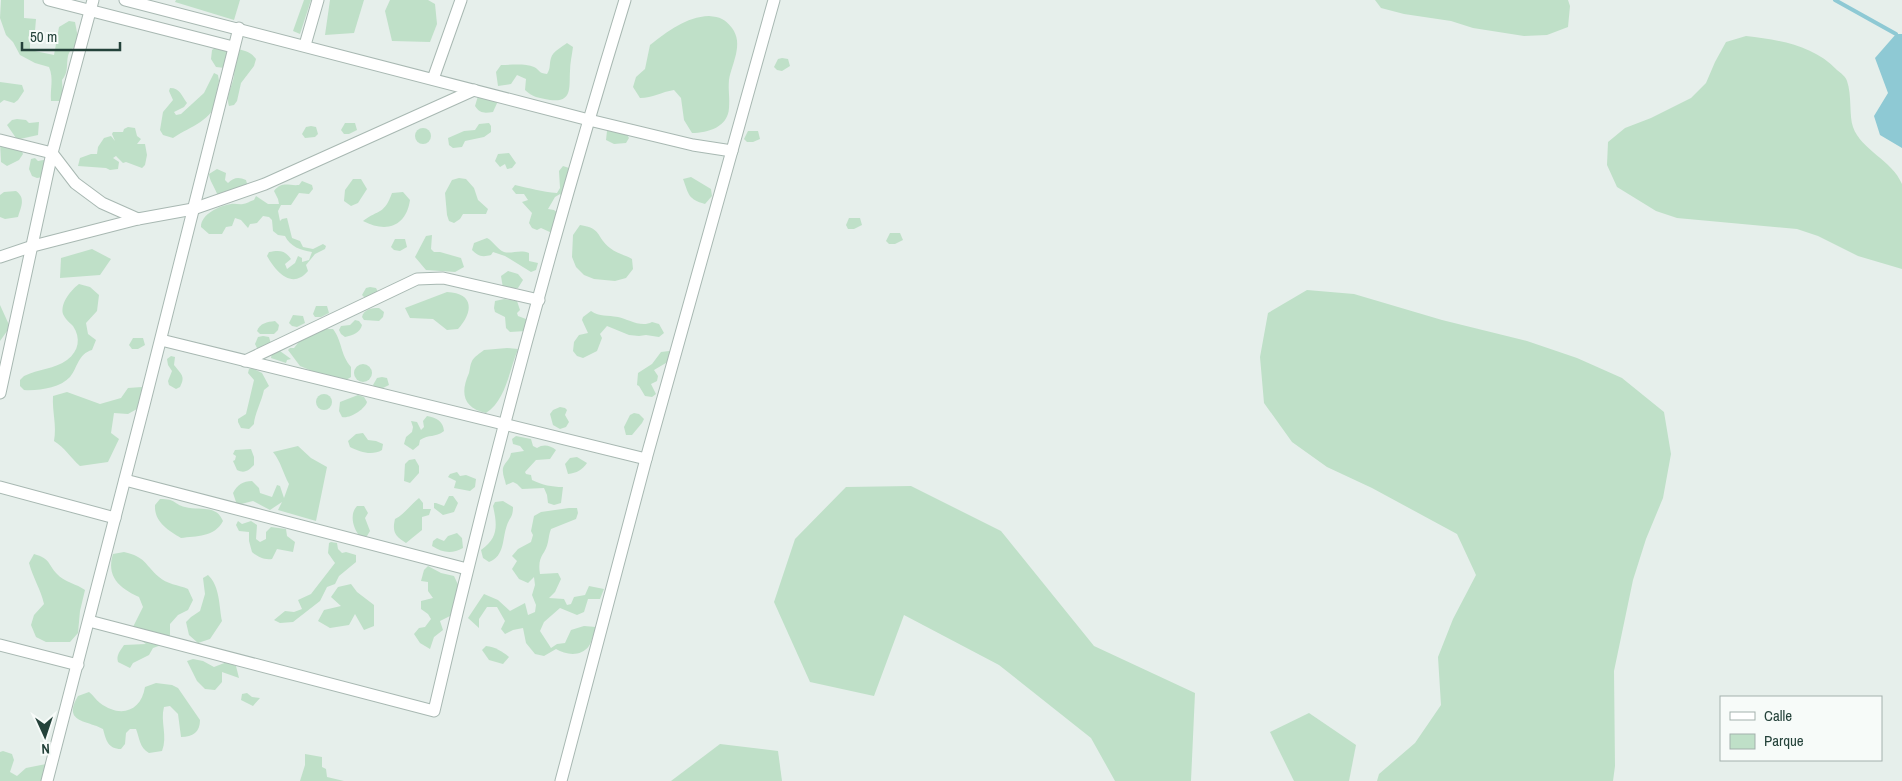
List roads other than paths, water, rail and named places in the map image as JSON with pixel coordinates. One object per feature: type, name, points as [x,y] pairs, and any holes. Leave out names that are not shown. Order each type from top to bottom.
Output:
[{"type":"street","points":[[49,0],[92,5],[234,46]]},
{"type":"street","points":[[125,0],[165,5],[239,28],[589,120],[693,145],[732,151]]},
{"type":"street","points":[[305,45],[318,0]]},
{"type":"street","points":[[434,79],[461,0]]},
{"type":"street","points":[[89,621],[434,711],[467,569],[505,424],[589,120],[625,0]]},
{"type":"street","points":[[561,781],[646,458],[774,0]]},
{"type":"street","points":[[0,393],[52,153],[92,5]]},
{"type":"street","points":[[47,781],[116,518],[192,209],[239,28]]},
{"type":"street","points":[[0,257],[33,246],[138,219],[192,209],[265,184],[474,90]]},
{"type":"street","points":[[0,140],[52,153],[75,183],[102,203],[138,219]]},
{"type":"street","points":[[245,361],[417,279],[443,278],[539,300]]},
{"type":"street","points":[[161,340],[646,458]]},
{"type":"street","points":[[125,480],[467,569]]},
{"type":"street","points":[[0,487],[116,518]]},
{"type":"street","points":[[0,645],[78,665]]},
{"type":"water","points":[[1896,34],[1902,34],[1902,148],[1880,135],[1874,116],[1888,93],[1875,58]]},
{"type":"waterway","points":[[1835,0],[1896,34]]}]
